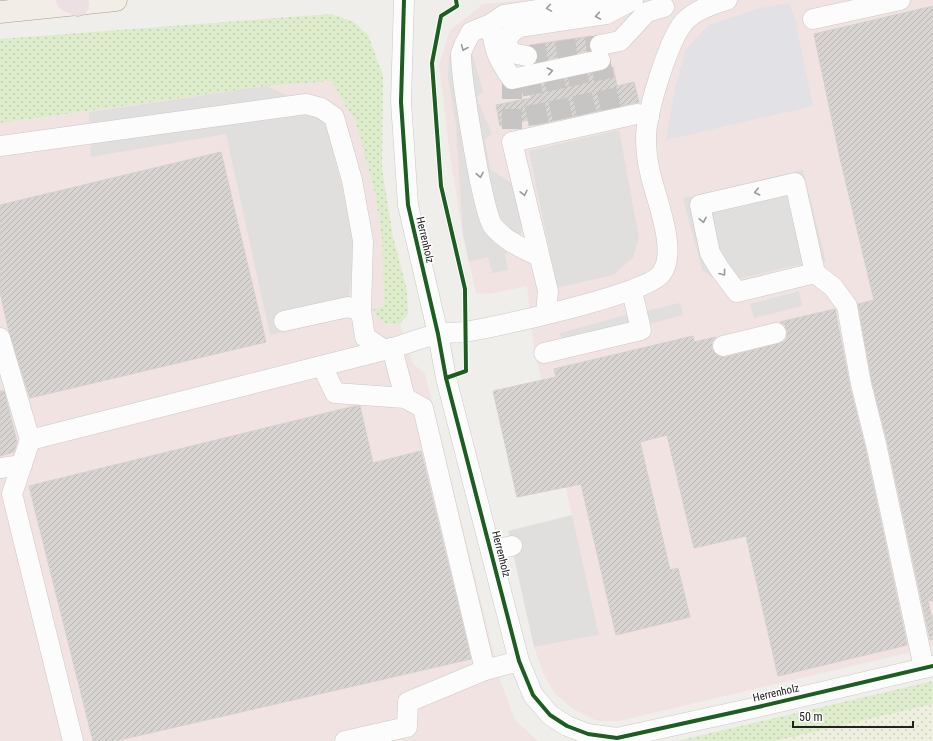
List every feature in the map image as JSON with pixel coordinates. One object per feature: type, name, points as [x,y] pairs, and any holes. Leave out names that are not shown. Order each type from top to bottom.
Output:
[{"type":"main road","points":[[0,12],[72,2],[116,0]]},
{"type":"street","name":"Herrenholz","points":[[404,0],[401,102],[408,205],[438,334],[446,378],[519,661],[533,695],[550,715],[567,726],[588,734],[617,738],[929,667]]},
{"type":"street","points":[[539,256],[510,242],[492,225],[485,201],[466,101],[461,53],[471,32],[491,24],[504,15],[602,0]]},
{"type":"street","points":[[527,56],[512,53],[507,48],[506,40],[511,32],[519,27],[606,14],[633,0]]},
{"type":"street","points":[[638,0],[651,2],[664,8],[684,22]]},
{"type":"street","points":[[30,440],[388,349],[438,334],[466,332],[546,313],[632,291],[652,282],[662,274],[669,253],[662,215],[650,172],[646,136],[649,117],[666,59],[674,38],[684,22],[693,14],[727,0]]},
{"type":"street","points":[[813,19],[874,3],[900,0]]},
{"type":"street","points":[[491,24],[494,45],[499,60],[512,79],[600,52],[620,41],[647,12],[664,8]]},
{"type":"street","points":[[0,146],[306,104],[321,108],[334,117],[352,180],[364,241],[361,311],[365,337],[388,349],[405,398]]},
{"type":"street","points":[[546,313],[548,291],[512,142],[632,115],[638,114],[649,117]]},
{"type":"street","points":[[815,273],[737,292],[710,253],[700,205],[795,183],[815,273],[833,288],[847,306],[862,384],[929,667]]},
{"type":"street","points":[[544,353],[641,330],[632,291]]},
{"type":"street","points":[[284,321],[348,307],[361,311]]},
{"type":"street","points":[[723,346],[776,333]]},
{"type":"street","points":[[0,338],[30,440],[12,494],[73,741]]},
{"type":"street","points":[[322,366],[335,393],[405,398],[423,408],[485,670]]},
{"type":"street","points":[[0,468],[22,465]]},
{"type":"street","points":[[490,550],[512,546]]},
{"type":"street","points":[[344,741],[407,727],[408,702],[485,670],[519,661]]},
{"type":"shaded area","points":[[524,0],[933,0],[933,647],[619,721],[597,721],[573,709],[555,694],[544,675],[534,647],[599,635],[534,348],[527,286],[489,294],[476,293],[463,235],[450,155],[439,65],[450,30],[483,4]]},
{"type":"shaded area","points":[[789,3],[795,19],[813,106],[666,140],[674,93],[686,49],[709,25],[757,9]]},
{"type":"shaded area","points":[[472,53],[483,91],[477,98],[492,134],[485,139],[490,169],[514,185],[522,229],[518,246],[505,254],[508,270],[492,273],[488,257],[469,262],[463,235],[456,125],[448,78],[449,56]]},
{"type":"shaded area","points":[[332,81],[344,104],[355,119],[375,193],[382,238],[384,306],[373,309],[390,325],[400,324],[413,364],[425,373],[501,683],[515,720],[538,741],[0,741],[0,123],[267,86]]},
{"type":"shaded area","points":[[267,86],[323,113],[355,237],[347,318],[270,335],[226,134],[91,157],[89,112]]},
{"type":"shaded area","points":[[619,130],[639,238],[633,258],[613,275],[557,288],[529,151]]},
{"type":"shaded area","points":[[803,170],[826,262],[793,266],[721,283],[702,270],[683,198]]},
{"type":"shaded area","points":[[799,291],[802,306],[754,318],[750,304]]},
{"type":"shaded area","points":[[680,303],[683,315],[645,325],[642,312]]},
{"type":"shaded area","points":[[629,314],[632,325],[563,344],[560,333]]},
{"type":"shaded area","points":[[572,515],[599,635],[534,647],[508,531]]},
{"type":"green space","points":[[331,14],[354,22],[368,35],[383,75],[382,169],[393,237],[407,290],[408,314],[400,324],[387,324],[380,320],[373,309],[384,306],[382,238],[375,193],[355,119],[344,104],[332,81],[267,86],[0,123],[0,39]]},
{"type":"green space","points":[[933,681],[933,704],[775,741],[677,741]]},
{"type":"green space","points":[[933,704],[933,741],[775,741]]},
{"type":"building","points":[[933,6],[933,601],[928,601],[933,622],[933,639],[930,640],[887,441],[872,382],[858,304],[874,300],[840,158],[814,34]]},
{"type":"building","points":[[591,36],[589,42],[590,50],[537,62],[538,52],[530,45]]},
{"type":"building","points":[[613,67],[617,86],[634,82],[639,102],[535,125],[534,119],[500,126],[496,105],[531,98],[529,87],[602,71]]},
{"type":"building","points":[[221,152],[266,342],[30,398],[9,332],[0,292],[0,205]]},
{"type":"building","points":[[835,309],[850,387],[865,447],[907,645],[778,676],[746,536],[694,548],[667,435],[640,442],[670,570],[678,568],[690,617],[616,635],[581,484],[517,497],[493,391],[556,377],[554,369],[693,336],[694,342],[716,337],[712,342],[712,349],[719,357],[726,357],[784,342],[787,337],[787,331],[785,325],[780,322]]},
{"type":"building","points":[[0,391],[4,391],[17,442],[14,452],[0,456]]},
{"type":"building","points":[[360,406],[373,463],[421,451],[471,659],[115,741],[93,741],[29,486]]},
{"type":"tunnel","points":[[527,56],[600,45]]},
{"type":"tunnel","points":[[600,60],[613,119]]},
{"type":"tunnel","points":[[575,65],[589,124]]},
{"type":"tunnel","points":[[552,70],[565,130]]},
{"type":"tunnel","points":[[529,75],[541,136]]},
{"type":"tunnel","points":[[512,79],[512,142]]},
{"type":"cycle path","points":[[404,0],[401,102],[408,205],[438,334],[446,378],[519,661],[533,695],[550,715],[567,726],[588,734],[617,738],[933,666]]},
{"type":"cycle path","points":[[446,378],[466,371],[465,289],[441,186],[432,63],[441,16],[457,6],[456,0]]}]
